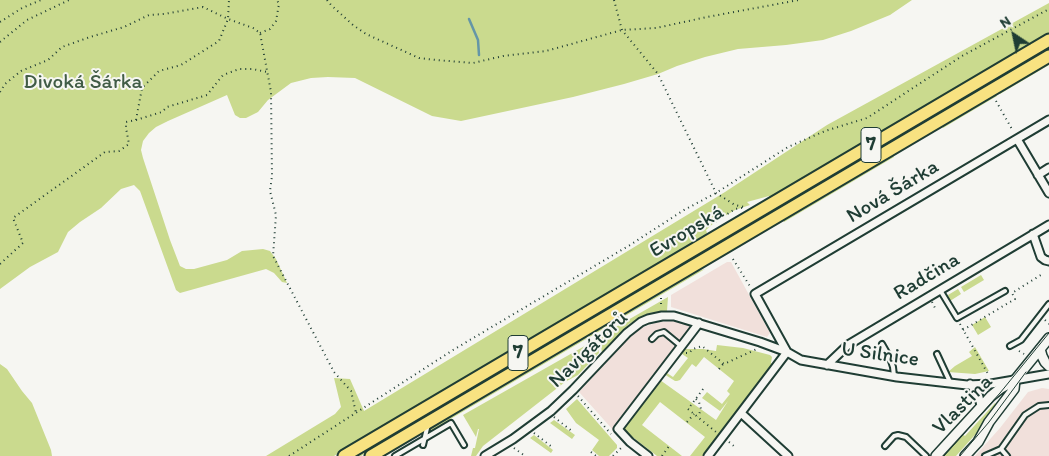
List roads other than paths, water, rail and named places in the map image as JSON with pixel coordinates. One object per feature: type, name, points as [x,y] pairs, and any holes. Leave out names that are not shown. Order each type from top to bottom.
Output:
[{"type":"main road","name":"Evropská","points":[[344,456],[1049,40]]},
{"type":"main road","name":"Evropská","points":[[371,456],[1049,56]]},
{"type":"street","name":"Nová Šárka","points":[[787,352],[755,294],[1016,136],[1049,120]]},
{"type":"street","points":[[1016,136],[1049,193]]},
{"type":"street","points":[[1038,175],[1049,168]]},
{"type":"street","name":"Radčina","points":[[827,365],[848,345],[1049,225]]},
{"type":"street","points":[[1033,234],[1041,257],[1049,261]]},
{"type":"street","name":"Navigátorů","points":[[485,456],[513,439],[554,408],[574,390],[627,333],[641,322],[654,317],[674,316],[787,352]]},
{"type":"street","points":[[648,456],[630,442],[618,429],[699,323]]},
{"type":"street","name":"Vlastina","points":[[936,456],[981,406],[1001,388],[1015,380],[1049,338]]},
{"type":"street","points":[[1040,349],[1044,362],[1049,366]]},
{"type":"street","points":[[708,456],[787,352]]},
{"type":"street","name":"U Silnice","points":[[787,352],[801,360],[827,365],[894,376],[970,384],[991,384],[1049,374]]},
{"type":"street","name":"Vlastina","points":[[965,456],[978,442],[989,422],[1014,389],[1015,380]]},
{"type":"street","points":[[970,384],[979,397],[981,406]]},
{"type":"street","points":[[741,413],[788,456]]},
{"type":"lane","points":[[940,290],[957,318],[1005,291]]},
{"type":"lane","points":[[1010,346],[1021,340],[1049,306]]},
{"type":"lane","points":[[652,339],[657,334],[664,332],[681,346]]},
{"type":"lane","points":[[882,344],[890,358],[894,376]]},
{"type":"lane","points":[[937,354],[950,382]]},
{"type":"lane","points":[[985,456],[1001,449],[1026,415],[1039,406],[1049,405]]},
{"type":"lane","points":[[423,445],[428,422]]},
{"type":"lane","points":[[395,456],[451,423],[464,445]]},
{"type":"lane","points":[[885,446],[894,436],[898,435],[906,437],[926,456]]},
{"type":"lane","points":[[1001,449],[1007,456]]},
{"type":"waterway","points":[[469,19],[478,40],[479,55]]},
{"type":"tram line","points":[[944,456],[1000,393],[1049,333]]},
{"type":"tram line","points":[[960,456],[989,422],[1026,372]]},
{"type":"park label","name":"Divoká Šárka","points":[[83,83]]}]
